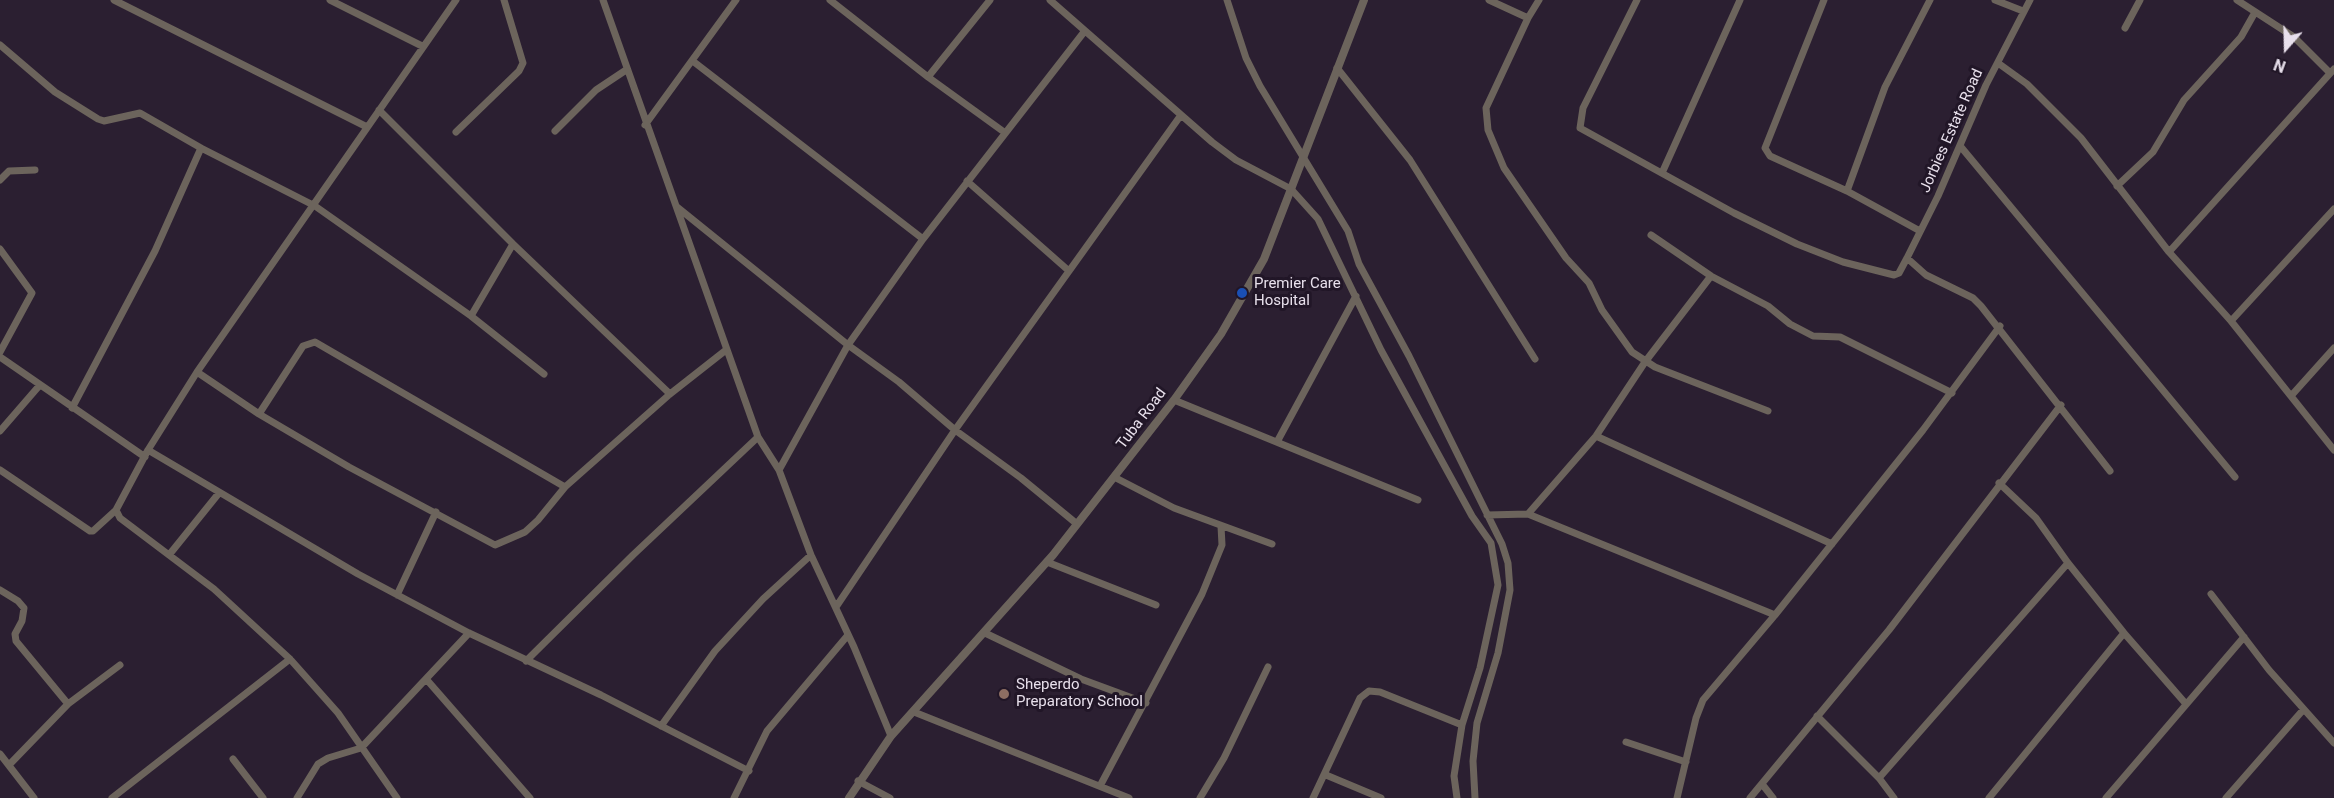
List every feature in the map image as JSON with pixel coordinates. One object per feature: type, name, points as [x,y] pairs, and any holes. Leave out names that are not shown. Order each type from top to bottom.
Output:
[{"type":"street","points":[[114,0],[367,127]]},
{"type":"street","points":[[330,0],[340,2],[422,46]]},
{"type":"street","points":[[0,470],[90,531],[93,531],[116,510],[147,453],[197,372],[267,268],[315,206],[422,46],[456,0]]},
{"type":"street","points":[[456,132],[519,71],[523,63],[504,0]]},
{"type":"street","points":[[603,0],[645,125],[758,437],[779,470],[811,555],[836,606],[891,736]]},
{"type":"street","points":[[645,125],[694,62],[736,0]]},
{"type":"street","points":[[830,0],[928,77],[1004,132]]},
{"type":"street","points":[[928,77],[990,0]]},
{"type":"street","points":[[1050,0],[1084,32],[1236,160],[1291,189],[1318,219],[1356,296],[1359,309],[1472,516],[1491,543],[1498,585],[1480,668],[1462,725],[1454,776],[1457,798]]},
{"type":"street","points":[[1227,0],[1246,58],[1303,160],[1321,184],[1348,231],[1359,264],[1409,356],[1502,544],[1508,564],[1510,590],[1498,653],[1477,723],[1473,760],[1475,798]]},
{"type":"street","name":"Tuba Road","points":[[849,798],[858,781],[891,736],[985,633],[1077,524],[1174,400],[1244,297],[1264,259],[1364,0]]},
{"type":"street","points":[[1490,0],[1528,18]]},
{"type":"street","points":[[1539,0],[1528,18],[1486,108],[1488,130],[1504,168],[1566,258],[1589,283],[1617,333],[1645,362],[1768,411]]},
{"type":"street","points":[[1637,0],[1583,108],[1580,128],[1662,173],[1740,0]]},
{"type":"street","points":[[1824,0],[1765,148],[1770,156],[1847,191],[1920,231]]},
{"type":"street","points":[[1847,191],[1885,87],[1930,0]]},
{"type":"street","points":[[1995,0],[2023,11]]},
{"type":"street","name":"Jorbies Estate Road","points":[[1662,173],[1734,213],[1797,244],[1843,262],[1889,275],[1899,273],[2030,0]]},
{"type":"street","points":[[2125,28],[2140,0]]},
{"type":"street","points":[[2169,252],[2332,71],[2294,37],[2254,14],[2237,0]]},
{"type":"street","points":[[2117,186],[2153,152],[2184,100],[2241,37],[2254,14]]},
{"type":"street","points":[[779,470],[848,345],[923,239],[1084,32]]},
{"type":"street","points":[[0,45],[55,92],[98,119],[104,121],[140,113],[201,148],[315,206],[471,316],[544,374]]},
{"type":"street","points":[[694,62],[923,239]]},
{"type":"street","points":[[1998,63],[2027,84],[2068,124],[2169,252],[2231,321],[2334,450]]},
{"type":"street","points":[[1337,68],[1410,160],[1535,359]]},
{"type":"street","points":[[555,131],[596,90],[626,70]]},
{"type":"street","points":[[379,110],[513,244],[670,394]]},
{"type":"street","points":[[836,606],[955,430],[1181,115]]},
{"type":"street","points":[[1961,147],[2235,477]]},
{"type":"street","points":[[72,408],[155,251],[201,148]]},
{"type":"street","points":[[0,180],[9,171],[35,170]]},
{"type":"street","points":[[967,181],[1069,271]]},
{"type":"street","points":[[676,206],[848,345],[899,382],[955,430],[1021,478],[1077,524]]},
{"type":"street","points":[[2231,321],[2334,209]]},
{"type":"street","points":[[1651,235],[1711,276],[1768,306],[1790,324],[1813,336],[1840,337],[1952,393]]},
{"type":"street","points":[[471,316],[513,244]]},
{"type":"street","points":[[0,249],[32,293],[0,352]]},
{"type":"street","points":[[1907,258],[1926,275],[1973,298],[2000,326],[2040,383],[2061,405],[2110,471]]},
{"type":"street","points":[[1528,514],[1596,436],[1645,362],[1711,276]]},
{"type":"street","points":[[1277,442],[1356,296]]},
{"type":"street","points":[[1677,798],[1696,718],[1703,700],[1775,615],[1952,393],[2000,326]]},
{"type":"street","points":[[259,414],[303,346],[315,342],[565,488]]},
{"type":"street","points":[[2291,396],[2334,348]]},
{"type":"street","points":[[197,372],[259,414],[349,467],[436,512],[495,546],[525,532],[565,488],[670,394],[726,351]]},
{"type":"street","points":[[0,357],[72,408],[147,453],[397,595],[526,661],[601,694],[749,771]]},
{"type":"street","points":[[0,431],[39,386]]},
{"type":"street","points":[[1174,400],[1418,500]]},
{"type":"street","points":[[1750,798],[1888,630],[2061,405]]},
{"type":"street","points":[[1596,436],[1832,544]]},
{"type":"street","points":[[526,661],[633,555],[758,437]]},
{"type":"street","points":[[1114,477],[1149,496],[1272,544]]},
{"type":"street","points":[[1999,483],[2036,518],[2068,563],[2124,633],[2186,704]]},
{"type":"street","points":[[169,555],[219,493]]},
{"type":"street","points":[[116,510],[120,518],[214,589],[290,658],[338,713],[397,798]]},
{"type":"street","points":[[397,595],[436,512]]},
{"type":"street","points":[[1487,515],[1528,514],[1775,615]]},
{"type":"street","points":[[1100,786],[1202,594],[1222,545],[1221,526]]},
{"type":"street","points":[[661,726],[715,651],[763,599],[811,555]]},
{"type":"street","points":[[1047,562],[1156,605]]},
{"type":"street","points":[[1879,778],[2068,563]]},
{"type":"street","points":[[0,590],[18,601],[24,608],[22,621],[15,634],[15,641],[68,704]]},
{"type":"street","points":[[2211,594],[2303,710],[2334,743]]},
{"type":"street","points":[[297,798],[318,764],[328,758],[361,748],[469,633]]},
{"type":"street","points":[[985,633],[1081,679],[1146,703]]},
{"type":"street","points":[[1989,798],[2124,633]]},
{"type":"street","points":[[734,798],[767,731],[848,635]]},
{"type":"street","points":[[2106,798],[2244,637]]},
{"type":"street","points":[[112,798],[290,658]]},
{"type":"street","points":[[9,765],[68,704],[120,665]]},
{"type":"street","points":[[1200,798],[1224,758],[1268,667]]},
{"type":"street","points":[[427,680],[530,798]]},
{"type":"street","points":[[1313,798],[1326,775],[1360,698],[1369,691],[1380,692],[1462,725]]},
{"type":"street","points":[[2226,798],[2303,710]]},
{"type":"street","points":[[914,712],[1129,798]]},
{"type":"street","points":[[1817,716],[1879,778],[1894,798]]},
{"type":"street","points":[[1626,742],[1686,762]]},
{"type":"street","points":[[0,754],[34,798]]},
{"type":"street","points":[[233,759],[263,798]]},
{"type":"street","points":[[1326,775],[1381,798]]},
{"type":"street","points":[[858,781],[890,798]]},
{"type":"street","points":[[1762,784],[1773,798]]},
{"type":"place","name":"Premier Care Hospital","points":[[1242,293]]},
{"type":"place","name":"Sheperdo Preparatory School","points":[[1004,694]]}]
